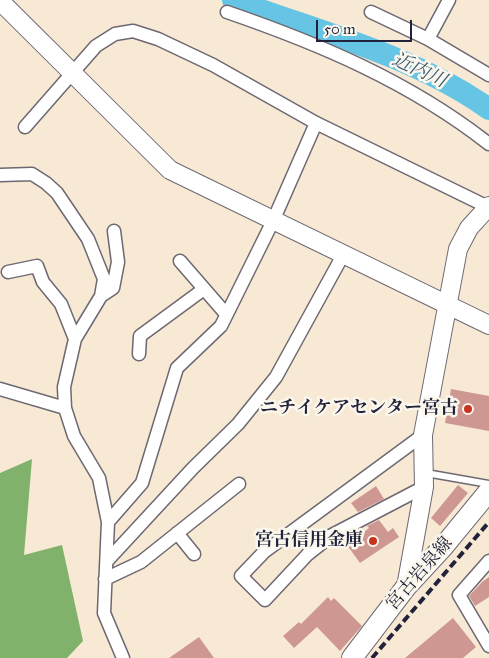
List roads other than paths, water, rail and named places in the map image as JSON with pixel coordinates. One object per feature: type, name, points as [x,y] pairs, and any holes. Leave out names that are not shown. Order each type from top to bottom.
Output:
[{"type":"main road","name":"宮古岩泉線","points":[[352,658],[406,587],[443,547],[489,491]]},
{"type":"street","points":[[428,39],[449,0]]},
{"type":"street","points":[[0,1],[73,71],[170,170],[273,222],[489,325]]},
{"type":"street","points":[[226,12],[344,57],[400,84],[455,117],[489,144]]},
{"type":"street","points":[[371,12],[488,70]]},
{"type":"street","points":[[25,127],[96,46],[115,34],[133,31],[158,39],[212,65],[316,123],[488,206],[469,228],[458,249],[449,306],[423,435],[424,480],[406,587]]},
{"type":"street","points":[[108,522],[142,483],[177,368],[221,326],[273,222],[316,123]]},
{"type":"street","points":[[0,175],[32,174],[46,182],[57,193],[88,239],[104,279],[101,296],[75,339],[64,387],[65,408],[74,436],[99,478],[108,522],[104,613],[123,658]]},
{"type":"street","points":[[101,296],[113,288],[118,262],[114,231]]},
{"type":"street","points":[[107,561],[193,468],[238,424],[276,377],[343,255]]},
{"type":"street","points":[[180,262],[226,314]]},
{"type":"street","points":[[8,272],[37,266],[43,282],[61,304],[75,339]]},
{"type":"street","points":[[139,354],[140,336],[204,289]]},
{"type":"street","points":[[0,389],[65,408]]},
{"type":"street","points":[[423,435],[264,552],[242,576],[266,600],[308,554],[332,535],[424,480]]},
{"type":"street","points":[[105,579],[141,562],[238,484]]},
{"type":"street","points":[[177,533],[194,554]]},
{"type":"street","points":[[489,561],[459,595],[489,646]]},
{"type":"lane","points":[[424,480],[489,484]]},
{"type":"waterway","name":"近内川","points":[[233,0],[332,34],[397,59],[460,90],[489,109]]},
{"type":"railway","points":[[372,658],[489,522]]},
{"type":"place","name":"ニチイケアセンター宮古","points":[[468,409]]},
{"type":"place","name":"宮古信用金庫","points":[[373,541]]}]
